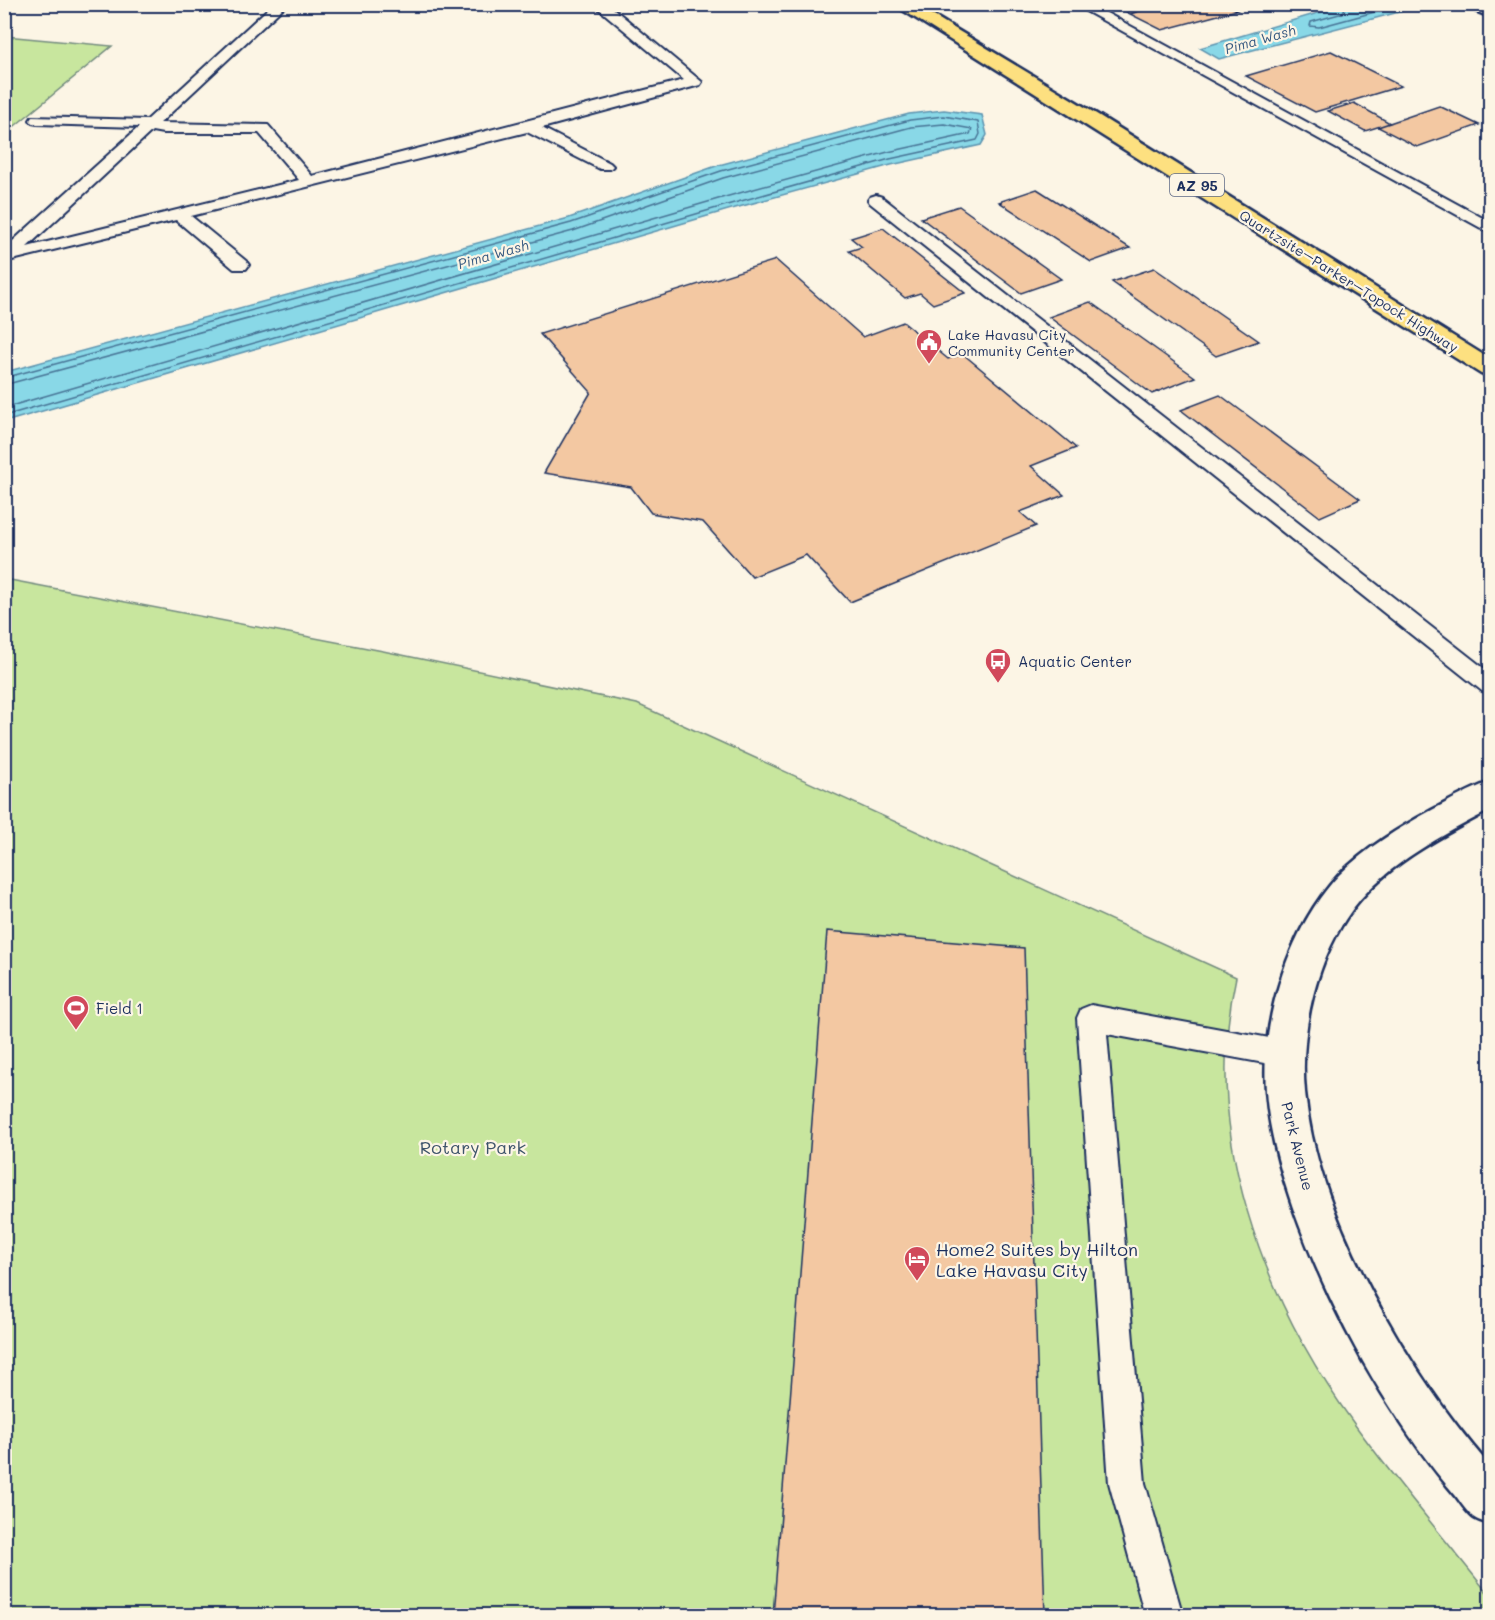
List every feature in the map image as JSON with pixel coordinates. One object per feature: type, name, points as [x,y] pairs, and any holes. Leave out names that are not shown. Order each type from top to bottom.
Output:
[{"type":"highway","name":"Quartzsite–Parker–Topock Highway","points":[[901,4],[1091,119],[1491,369]]},
{"type":"street","points":[[1474,4],[1491,12]]},
{"type":"street","name":"Park Avenue","points":[[1491,795],[1401,844],[1352,885],[1335,906],[1310,949],[1293,996],[1286,1054],[1286,1097],[1294,1140],[1319,1224],[1336,1266],[1392,1367],[1427,1422],[1491,1502]]},
{"type":"lane","points":[[5,258],[280,4]]},
{"type":"lane","points":[[5,258],[529,127],[695,82],[599,4]]},
{"type":"lane","points":[[1079,4],[1491,228]]},
{"type":"lane","points":[[37,120],[138,122],[163,129],[263,128],[309,182]]},
{"type":"lane","points":[[529,127],[606,166]]},
{"type":"lane","points":[[876,200],[1491,685]]},
{"type":"lane","points":[[179,214],[240,265]]},
{"type":"lane","points":[[1164,1616],[1127,1483],[1091,1018],[1286,1054]]},
{"type":"green space","points":[[5,36],[112,46],[5,134]]},
{"type":"green space","name":"Rotary Park","points":[[5,579],[383,651],[637,704],[1236,977],[1227,1036],[1227,1095],[1234,1154],[1248,1212],[1267,1269],[1292,1323],[1322,1376],[1371,1447],[1490,1596],[1490,1616],[5,1615]]},
{"type":"water","name":"Pima Wash","points":[[1345,5],[1426,5],[1219,59],[1200,48]]},
{"type":"water","name":"Pima Wash","points":[[944,110],[982,115],[987,135],[981,145],[891,165],[728,210],[5,422],[5,372],[569,218],[719,165],[909,114]]},
{"type":"building","points":[[1112,4],[1161,4],[1130,14]]},
{"type":"building","points":[[1161,4],[1225,4],[1237,10],[1162,30],[1130,14]]},
{"type":"building","points":[[1331,51],[1401,86],[1315,112],[1246,76]]},
{"type":"building","points":[[1354,103],[1390,123],[1365,131],[1328,111]]},
{"type":"building","points":[[1439,106],[1479,125],[1417,147],[1378,127]]},
{"type":"building","points":[[1037,189],[1130,248],[1091,262],[999,202]]},
{"type":"building","points":[[959,206],[1061,279],[1021,293],[921,218]]},
{"type":"building","points":[[883,228],[965,293],[933,304],[920,293],[905,298],[849,251],[862,247],[851,238]]},
{"type":"building","points":[[776,260],[863,337],[903,322],[948,359],[963,354],[1076,448],[1031,466],[1064,495],[1020,512],[1036,526],[850,602],[806,555],[752,577],[703,522],[651,513],[631,487],[544,473],[591,392],[540,334]]},
{"type":"building","points":[[1154,268],[1259,341],[1216,356],[1112,282]]},
{"type":"building","points":[[1090,302],[1195,377],[1152,394],[1049,317]]},
{"type":"building","points":[[1220,395],[1360,499],[1320,517],[1181,410]]},
{"type":"building","name":"Home2 Suites by Hilton Lake Havasu City","points":[[827,931],[1024,948],[1045,1616],[773,1616]]},
{"type":"place","name":"Lake Havasu City Community Center","points":[[929,365]]},
{"type":"place","name":"Aquatic Center","points":[[998,684]]},
{"type":"place","name":"Field 1","points":[[76,1031]]},
{"type":"place","name":"Home2 Suites by Hilton Lake Havasu City","points":[[917,1282]]}]
